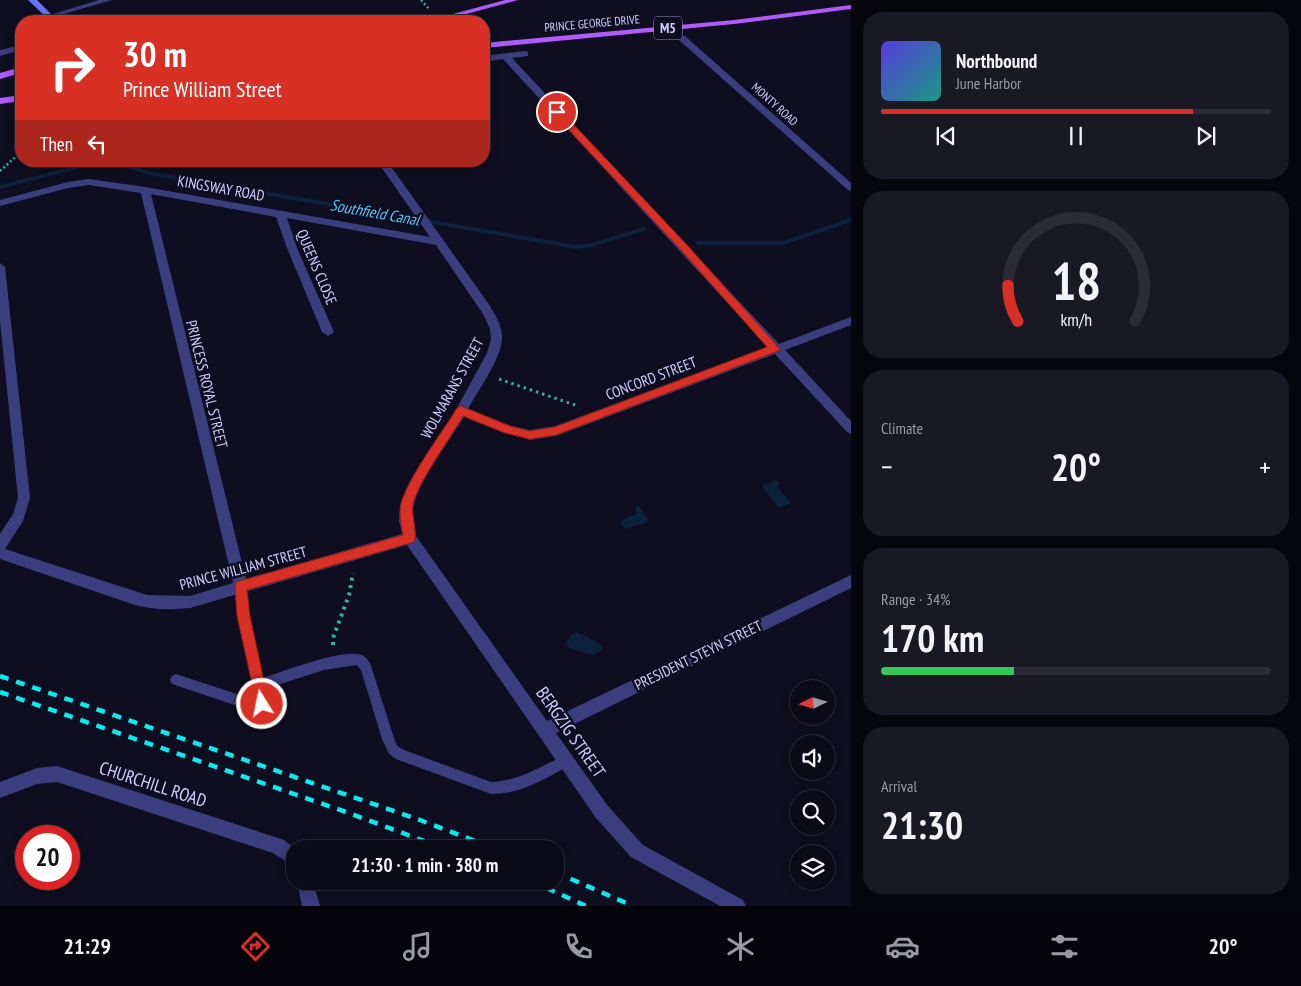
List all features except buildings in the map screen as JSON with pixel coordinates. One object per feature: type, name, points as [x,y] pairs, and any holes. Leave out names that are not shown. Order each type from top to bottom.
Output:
[{"type":"main road","points":[[455,15],[514,0]]},
{"type":"main road","name":"PRINCE GEORGE DRIVE","points":[[490,45],[734,22],[851,7]]},
{"type":"main road","points":[[0,76],[15,72]]},
{"type":"main road","points":[[0,81],[15,79]]},
{"type":"main road","points":[[0,101],[15,99]]},
{"type":"street","points":[[32,0],[48,15]]},
{"type":"street","points":[[64,15],[108,0]]},
{"type":"street","name":"MONTY ROAD","points":[[682,38],[851,188]]},
{"type":"street","points":[[0,53],[15,49]]},
{"type":"street","points":[[490,57],[525,54]]},
{"type":"street","points":[[505,56],[851,429]]},
{"type":"street","name":"WOLMARANS STREET","points":[[386,167],[492,320],[497,332],[493,353],[461,411],[413,489],[407,505],[406,521],[410,538]]},
{"type":"street","name":"KINGSWAY ROAD","points":[[0,203],[79,182],[94,182],[435,238]]},
{"type":"street","name":"PRINCESS ROYAL STREET","points":[[145,190],[150,218],[241,586]]},
{"type":"street","name":"QUEENS CLOSE","points":[[280,214],[292,248],[328,332]]},
{"type":"street","points":[[0,267],[24,498],[23,507],[18,518],[0,545]]},
{"type":"street","name":"CONCORD STREET","points":[[461,411],[509,430],[530,435],[556,431],[851,321]]},
{"type":"street","name":"PRINCE WILLIAM STREET","points":[[0,553],[150,603],[171,604],[190,602],[410,538]]},
{"type":"street","name":"BERGZIG STREET","points":[[410,538],[602,812],[624,838],[637,851],[737,906]]},
{"type":"street","name":"PRESIDENT STEYN STREET","points":[[546,730],[851,581]]},
{"type":"street","name":"CHURCHILL ROAD","points":[[0,790],[37,776],[57,774],[278,846],[286,852]]},
{"type":"street","points":[[307,890],[311,906]]},
{"type":"lane","points":[[176,680],[258,707],[262,704],[263,701],[243,616],[241,586]]},
{"type":"lane","points":[[259,685],[338,662],[352,659],[360,660],[366,667],[388,740],[393,750],[400,755],[491,788],[504,789],[531,779],[566,761]]},
{"type":"path","points":[[0,171],[15,157]]},
{"type":"path","points":[[493,353],[495,377],[602,414]]},
{"type":"path","points":[[338,662],[332,641],[351,588],[353,572],[348,556]]},
{"type":"water","points":[[777,480],[780,484],[777,486],[790,503],[779,508],[762,486]]},
{"type":"water","points":[[639,506],[648,519],[647,522],[625,529],[620,521],[636,514],[636,507]]},
{"type":"water","points":[[576,632],[600,644],[602,646],[601,651],[593,655],[569,648],[566,643],[571,635]]},
{"type":"waterway","name":"Southfield Canal","points":[[0,187],[78,167]]},
{"type":"waterway","name":"Southfield Canal","points":[[128,167],[154,174],[576,247],[592,245],[644,229]]},
{"type":"waterway","name":"Southfield Canal","points":[[698,243],[783,243],[851,220]]},
{"type":"railway","points":[[0,676],[420,820],[472,840]]},
{"type":"railway","points":[[0,692],[422,840]]},
{"type":"railway","points":[[564,876],[633,906]]},
{"type":"railway","points":[[551,890],[586,906]]},
{"type":"route","points":[[262,704],[263,701],[243,616],[241,586],[410,538],[406,521],[407,505],[413,489],[461,411],[509,430],[530,435],[556,431],[775,349],[557,112]]}]
